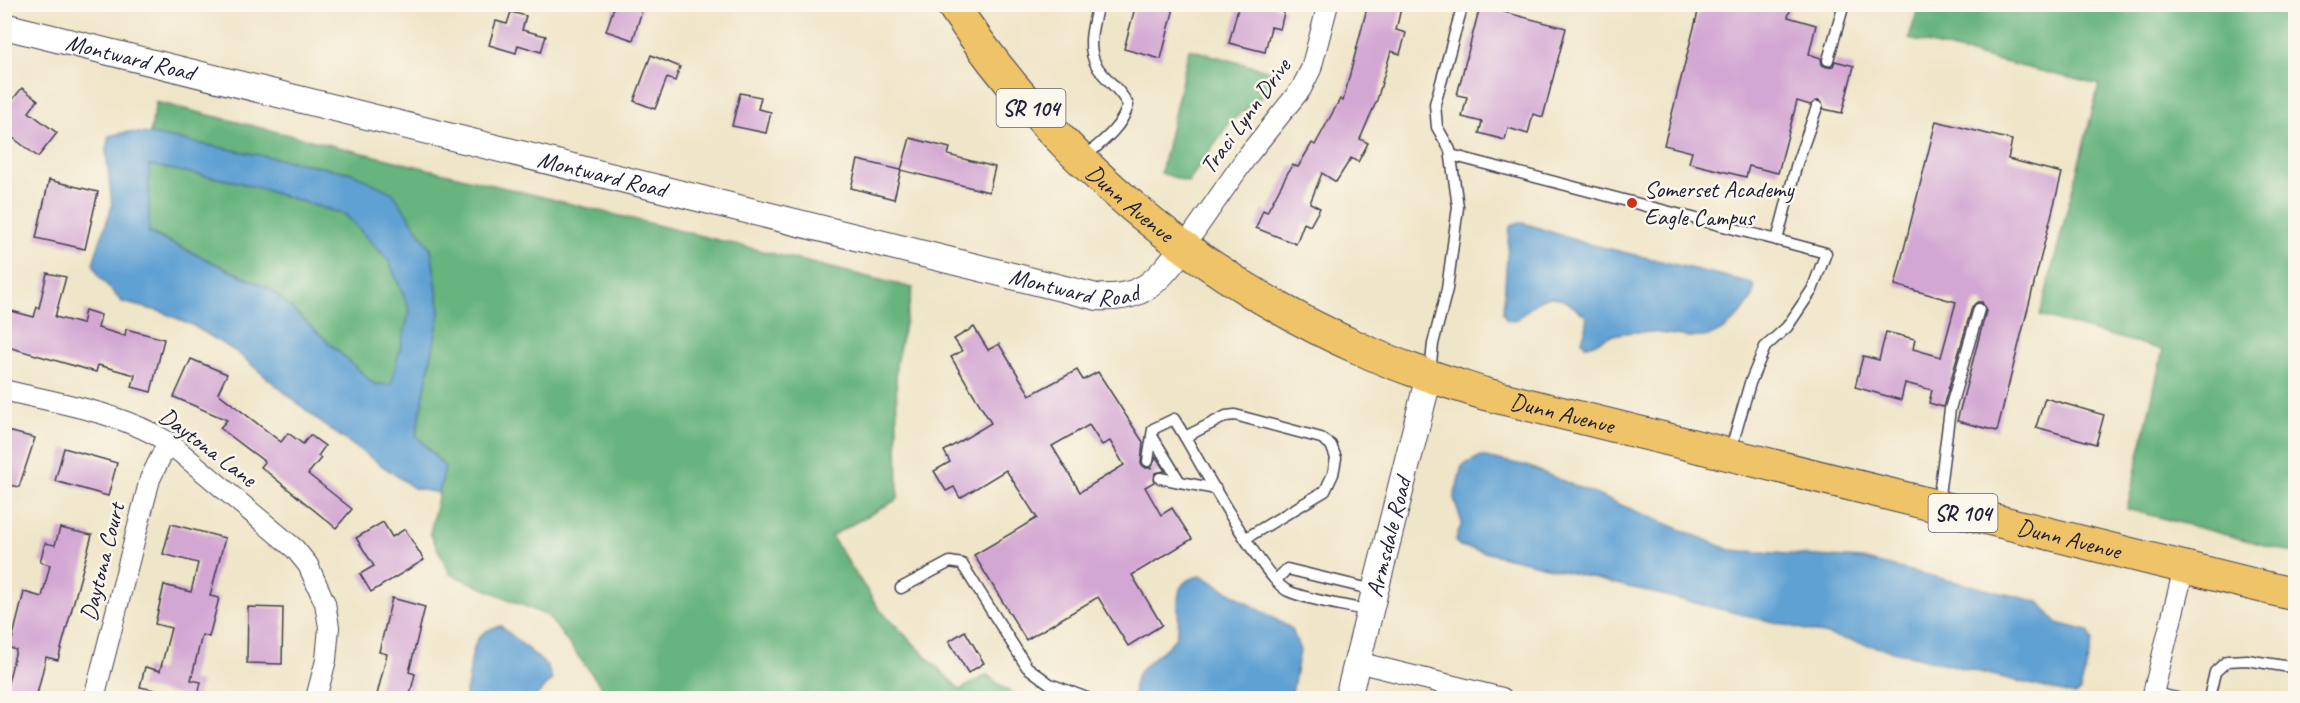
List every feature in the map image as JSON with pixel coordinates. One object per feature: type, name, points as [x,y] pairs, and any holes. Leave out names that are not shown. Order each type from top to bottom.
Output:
[{"type":"main road","name":"Dunn Avenue","points":[[952,4],[996,66],[1037,115],[1080,160],[1138,213],[1183,248],[1248,292],[1304,323],[1367,352],[1429,376],[1485,394],[2295,595]]},
{"type":"street","name":"Traci Lynn Drive","points":[[1183,248],[1248,154],[1301,88],[1311,69],[1328,4]]},
{"type":"street","name":"Montward Road","points":[[4,26],[1097,297],[1113,298],[1143,290],[1159,279],[1183,248]]},
{"type":"street","name":"Armsdale Road","points":[[1348,699],[1429,376]]},
{"type":"street","name":"Daytona Lane","points":[[4,390],[129,421],[168,442],[295,549],[308,565],[325,603],[329,644],[316,699]]},
{"type":"street","name":"Daytona Court","points":[[94,699],[150,479],[168,442]]},
{"type":"street","points":[[2153,696],[2184,568]]},
{"type":"street","points":[[1357,663],[1502,699]]},
{"type":"lane","points":[[1080,160],[1104,140],[1125,117],[1128,105],[1098,68],[1091,52],[1092,29],[1098,4]]},
{"type":"lane","points":[[1429,376],[1433,344],[1447,289],[1458,207],[1451,154],[1437,127],[1435,104],[1462,4]]},
{"type":"lane","points":[[1828,60],[1844,4]]},
{"type":"lane","points":[[1777,240],[1797,163],[1817,107]]},
{"type":"lane","points":[[1451,154],[1826,253],[1812,290],[1786,327],[1765,347],[1750,383],[1730,455]]},
{"type":"lane","points":[[1938,506],[1950,409],[1979,309]]},
{"type":"lane","points":[[1185,437],[1226,416],[1235,415],[1321,438],[1331,445],[1336,458],[1326,491],[1246,538]]},
{"type":"lane","points":[[1148,461],[1153,429],[1174,419],[1246,538],[1286,591],[1372,600]]},
{"type":"lane","points":[[1152,436],[1180,482]]},
{"type":"lane","points":[[1160,478],[1216,489]]},
{"type":"lane","points":[[901,588],[950,562],[962,564],[1028,667],[1050,684],[1087,699]]},
{"type":"lane","points":[[1276,580],[1287,569],[1372,600]]},
{"type":"lane","points":[[2209,699],[2215,672],[2227,661],[2247,660],[2295,668]]},
{"type":"lane","points":[[2153,696],[2177,699]]},
{"type":"green space","points":[[2273,4],[2296,10],[2295,553],[2127,509],[2163,350],[2040,316],[2099,85],[1909,39],[1919,5]]},
{"type":"green space","points":[[1189,49],[1277,73],[1266,93],[1229,123],[1188,182],[1161,173]]},
{"type":"green space","points":[[156,102],[913,288],[896,364],[898,499],[831,536],[879,609],[960,690],[987,675],[1017,698],[610,698],[548,616],[450,574],[430,533],[445,467],[416,435],[440,312],[431,248],[352,173],[150,134]]},
{"type":"green space","points":[[149,165],[238,182],[346,215],[389,261],[410,310],[391,385],[374,384],[270,289],[149,232]]},
{"type":"water","points":[[127,132],[150,134],[352,173],[393,193],[431,249],[440,312],[416,435],[445,467],[439,493],[414,488],[324,425],[235,351],[192,325],[162,312],[122,302],[99,276],[93,263],[112,206],[106,150],[109,136]],"holes":[[[149,165],[238,182],[346,215],[389,261],[410,310],[391,385],[374,384],[270,289],[149,233]]]},
{"type":"water","points":[[1524,223],[1581,242],[1748,282],[1754,286],[1753,294],[1746,307],[1728,326],[1706,337],[1630,332],[1606,337],[1592,345],[1585,345],[1582,341],[1587,325],[1586,316],[1565,301],[1550,297],[1543,299],[1512,321],[1506,319],[1503,313],[1509,229],[1513,224]]},
{"type":"water","points":[[1481,456],[1527,466],[1730,550],[1861,559],[2039,602],[2057,623],[2088,631],[2093,641],[2080,690],[2075,695],[1460,546],[1455,541],[1462,523],[1454,498],[1462,466]]},
{"type":"water","points":[[1202,576],[1292,629],[1300,651],[1291,698],[1134,698],[1134,686],[1142,668],[1165,649],[1176,636],[1179,591],[1190,579]]},
{"type":"water","points":[[501,626],[547,666],[552,679],[534,698],[464,698],[475,644],[480,636]]},
{"type":"building","points":[[615,4],[643,7],[633,40],[606,31]]},
{"type":"building","points":[[1136,4],[1175,4],[1161,59],[1124,49]]},
{"type":"building","points":[[1239,4],[1268,4],[1285,9],[1280,29],[1271,27],[1265,52],[1229,43]]},
{"type":"building","points":[[1368,4],[1402,4],[1396,30],[1406,33],[1400,54],[1391,51],[1377,100],[1360,139],[1368,143],[1358,162],[1351,158],[1336,182],[1322,173],[1310,203],[1320,208],[1310,226],[1304,223],[1296,244],[1256,228],[1263,210],[1267,212],[1292,165],[1298,167],[1312,143],[1315,145],[1340,99],[1343,101]]},
{"type":"building","points":[[1700,4],[1781,4],[1791,7],[1788,17],[1816,25],[1809,54],[1821,58],[1822,65],[1827,67],[1833,66],[1835,61],[1854,66],[1842,113],[1824,109],[1819,100],[1810,105],[1797,101],[1778,173],[1749,166],[1746,177],[1689,163],[1692,152],[1664,145]]},
{"type":"building","points":[[1480,6],[1566,28],[1543,117],[1533,114],[1528,134],[1508,128],[1505,140],[1479,133],[1482,122],[1462,117],[1467,97],[1457,95]]},
{"type":"building","points":[[511,12],[526,16],[522,30],[546,36],[541,52],[518,45],[516,53],[489,45],[496,21],[507,24]]},
{"type":"building","points":[[651,55],[680,67],[675,81],[667,78],[655,109],[634,101]]},
{"type":"building","points":[[22,88],[38,100],[29,112],[57,133],[38,157],[4,131],[4,110]]},
{"type":"building","points":[[740,93],[761,97],[758,109],[771,112],[766,133],[732,126]]},
{"type":"building","points":[[1936,121],[2012,140],[2008,159],[2062,173],[1997,431],[1957,421],[1986,311],[1982,302],[1977,302],[1972,307],[1943,407],[1929,403],[1932,390],[1905,383],[1901,400],[1855,387],[1863,356],[1879,360],[1886,332],[1915,339],[1913,349],[1941,357],[1956,302],[1895,285]]},
{"type":"building","points":[[910,138],[950,148],[948,155],[995,167],[989,192],[901,170]]},
{"type":"building","points":[[858,160],[901,170],[894,199],[851,188]]},
{"type":"building","points":[[49,180],[98,192],[85,249],[36,238]]},
{"type":"building","points":[[47,273],[66,277],[55,317],[82,324],[85,310],[101,315],[98,328],[125,336],[126,329],[164,339],[151,392],[132,387],[135,375],[98,365],[96,372],[4,346],[4,309],[34,317],[37,307],[39,308]]},
{"type":"building","points":[[974,327],[988,350],[999,344],[1030,395],[1077,370],[1083,380],[1098,372],[1143,442],[1141,464],[1146,468],[1151,468],[1156,457],[1165,471],[1155,473],[1154,482],[1145,487],[1161,515],[1172,508],[1192,539],[1132,575],[1162,625],[1128,646],[1098,597],[1026,640],[974,555],[1037,518],[1006,470],[960,498],[954,487],[946,491],[934,471],[950,462],[944,451],[991,423],[951,357],[962,351],[954,339]],"holes":[[[1089,425],[1102,445],[1110,441],[1124,465],[1080,492],[1052,446]]]},
{"type":"building","points":[[191,359],[227,374],[218,393],[281,442],[288,433],[303,444],[310,435],[325,446],[318,456],[321,458],[308,474],[352,509],[336,528],[261,467],[265,462],[220,428],[227,420],[174,397]]},
{"type":"building","points":[[2045,398],[2104,415],[2096,444],[2036,427]]},
{"type":"building","points":[[4,430],[35,438],[19,487],[4,484]]},
{"type":"building","points":[[64,448],[117,463],[108,496],[55,481]]},
{"type":"building","points":[[383,522],[392,537],[405,529],[424,560],[371,592],[360,574],[374,566],[356,538]]},
{"type":"building","points":[[171,524],[225,538],[210,596],[219,598],[209,637],[202,635],[191,680],[201,682],[197,699],[140,687],[145,667],[160,671],[171,628],[155,624],[164,585],[191,592],[198,563],[163,554]]},
{"type":"building","points":[[60,528],[92,535],[58,660],[46,657],[36,699],[4,699],[16,650],[10,648],[24,592],[42,597],[50,565],[40,562],[45,543],[55,545]]},
{"type":"building","points":[[392,598],[425,607],[409,672],[415,674],[409,699],[376,699],[387,654],[379,652]]},
{"type":"building","points":[[248,607],[283,608],[282,664],[247,663]]},
{"type":"building","points":[[965,631],[984,663],[968,673],[949,641]]},
{"type":"place","name":"Somerset Academy Eagle Campus","points":[[1632,203]]}]
